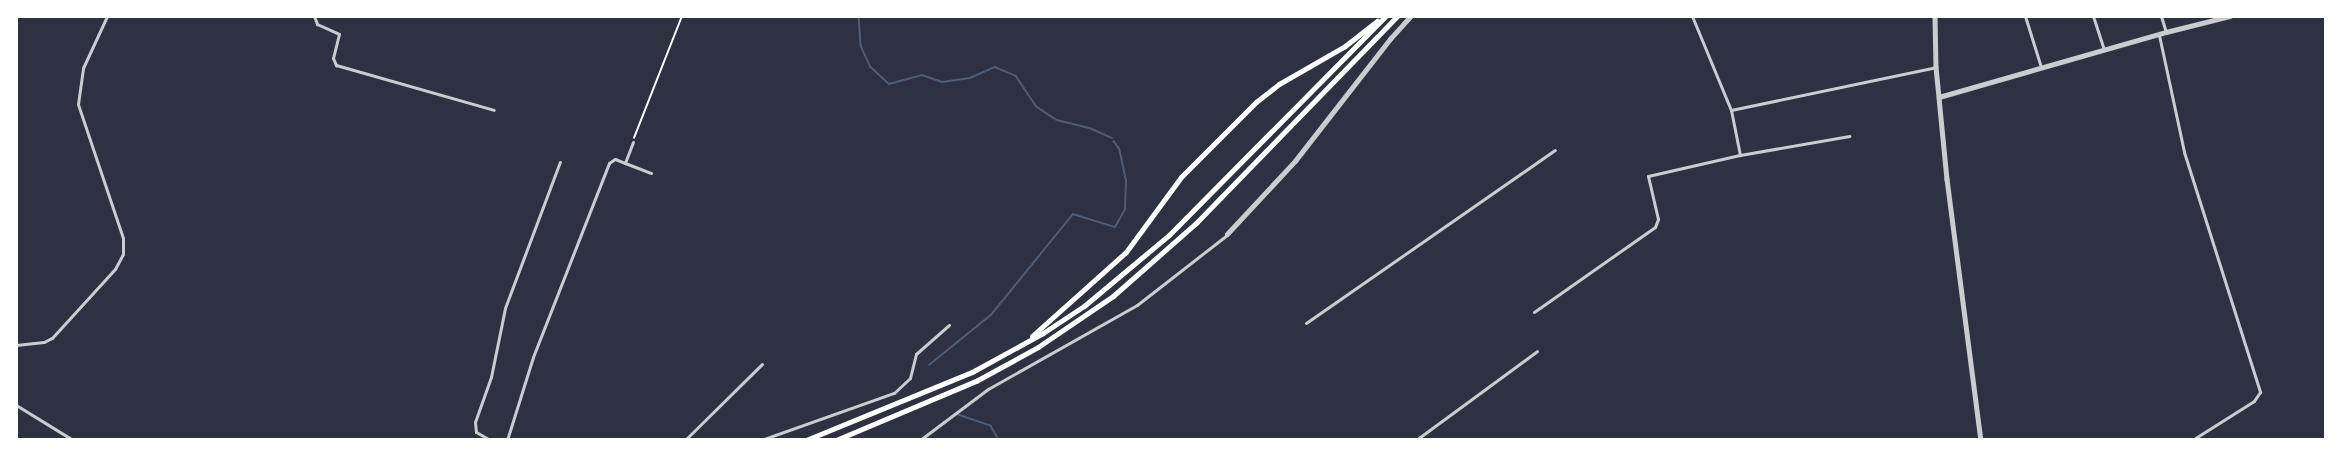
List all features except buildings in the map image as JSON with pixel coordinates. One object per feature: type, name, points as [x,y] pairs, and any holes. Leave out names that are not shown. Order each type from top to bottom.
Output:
[{"type":"highway","points":[[806,440],[947,383],[1022,345],[1105,290],[1144,258],[1210,196],[1384,16]]},
{"type":"highway","points":[[1022,345],[1126,252],[1181,177],[1256,102],[1283,82],[1345,46],[1384,16]]},
{"type":"highway","points":[[836,440],[950,392],[1032,351],[1113,296],[1167,250],[1215,204],[1397,16]]},
{"type":"street","points":[[16,345],[44,342],[52,338],[115,269],[123,254],[123,238],[78,104],[82,68],[106,16]]},
{"type":"street","points":[[314,16],[317,24],[339,34],[333,58],[336,64],[494,110]]},
{"type":"street","points":[[920,440],[988,388],[1137,305],[1227,234],[1295,161],[1383,47],[1411,16]]},
{"type":"street","points":[[1692,16],[1731,110],[1740,155]]},
{"type":"street","points":[[1935,16],[1939,97],[1981,440]]},
{"type":"street","points":[[2025,16],[2042,67]]},
{"type":"street","points":[[2093,16],[2104,49]]},
{"type":"street","points":[[2161,16],[2166,32]]},
{"type":"street","points":[[1939,97],[2104,49],[2230,16]]},
{"type":"street","points":[[2159,35],[2184,152],[2260,392],[2254,401],[2192,440]]},
{"type":"street","points":[[1731,110],[1936,67]]},
{"type":"street","points":[[1534,312],[1655,227],[1658,219],[1648,176],[1740,155],[1849,136]]},
{"type":"street","points":[[625,162],[633,142]]},
{"type":"street","points":[[1306,323],[1556,150]]},
{"type":"street","points":[[507,440],[533,357],[609,163],[615,159],[651,173]]},
{"type":"street","points":[[490,440],[478,434],[474,424],[491,377],[505,308],[560,162]]},
{"type":"street","points":[[761,440],[895,392],[910,378],[916,354],[949,325]]},
{"type":"street","points":[[1416,440],[1537,351]]},
{"type":"street","points":[[685,440],[762,364]]},
{"type":"street","points":[[16,405],[73,440]]},
{"type":"path","points":[[633,142],[682,16]]},
{"type":"waterway","points":[[859,16],[861,46],[871,67],[889,84],[922,75],[942,82],[970,78],[995,67],[1016,76],[1037,107],[1057,120],[1092,129],[1112,138]]},
{"type":"waterway","points":[[929,365],[991,315],[1073,214],[1115,227],[1125,210],[1126,181],[1119,149],[1114,142]]},
{"type":"waterway","points":[[957,414],[991,426],[999,440]]}]
